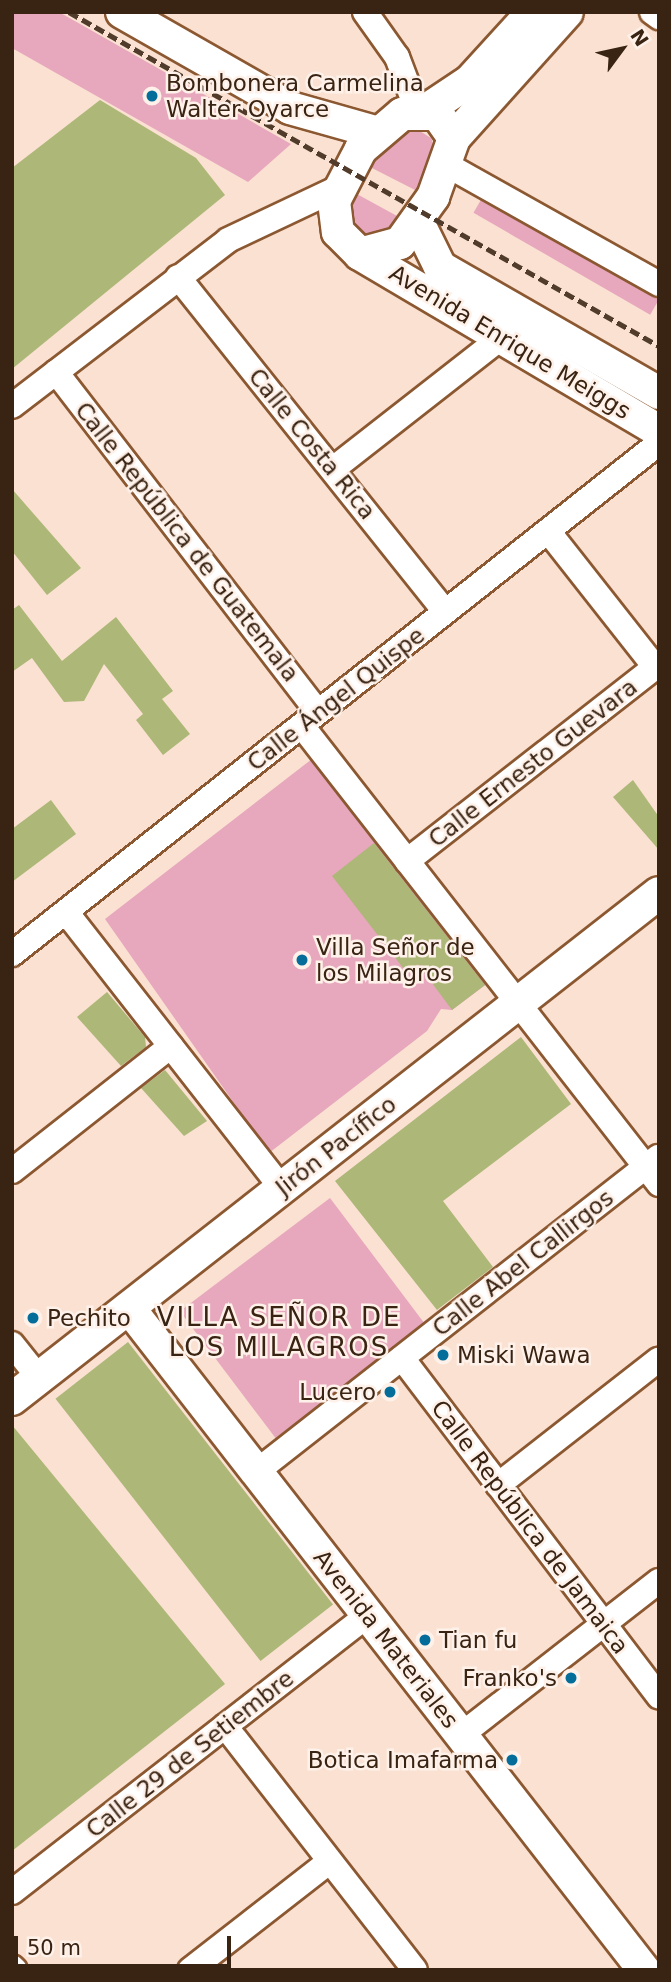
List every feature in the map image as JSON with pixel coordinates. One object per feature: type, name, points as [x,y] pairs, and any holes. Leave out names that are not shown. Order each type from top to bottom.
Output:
[{"type":"street","points":[[122,12],[290,108],[375,132]]},
{"type":"street","points":[[365,12],[397,57],[423,110],[445,120],[451,151],[659,284]]},
{"type":"street","points":[[12,406],[178,276],[249,228],[345,177],[375,132],[423,110],[470,81],[533,12]]},
{"type":"street","points":[[360,254],[388,250],[418,222],[451,151],[567,12]]},
{"type":"street","points":[[652,12],[659,17]]},
{"type":"street","points":[[290,108],[345,177]]},
{"type":"street","name":"Avenida Enrique Meiggs","points":[[345,177],[334,217],[338,232],[360,254],[433,279],[659,393]]},
{"type":"street","name":"Avenida Enrique Meiggs","points":[[418,222],[433,279],[502,337],[659,431]]},
{"type":"street","name":"Calle Costa Rica","points":[[178,276],[445,612]]},
{"type":"street","points":[[333,469],[502,337]]},
{"type":"street","name":"Calle República de Guatemala","points":[[56,372],[310,719],[407,861],[518,1003],[654,1169]]},
{"type":"street","name":"Calle Ángel Quispe","points":[[12,954],[659,443]]},
{"type":"street","points":[[548,531],[657,666]]},
{"type":"street","name":"Calle Ernesto Guevara","points":[[407,861],[657,666]]},
{"type":"street","name":"Jirón Pacífico","points":[[12,1399],[518,1003],[655,903]]},
{"type":"street","points":[[66,912],[282,1188]]},
{"type":"street","points":[[12,1171],[171,1046]]},
{"type":"street","name":"Calle Abel Callirgos","points":[[256,1472],[402,1358],[654,1169]]},
{"type":"street","name":"Avenida Materiales","points":[[128,1308],[644,1970]]},
{"type":"street","points":[[12,1344],[39,1378]]},
{"type":"street","name":"Calle República de Jamaica","points":[[402,1358],[659,1696]]},
{"type":"street","points":[[498,1485],[659,1359]]},
{"type":"street","points":[[461,1735],[659,1581]]},
{"type":"street","name":"Calle 29 de Setiembre","points":[[12,1892],[368,1615]]},
{"type":"street","points":[[225,1726],[415,1970]]},
{"type":"street","points":[[205,1965],[330,1861]]},
{"type":"shaded area","name":"Bombonera Carmelina Walter Oyarce","points":[[12,12],[59,12],[291,144],[248,182],[12,48]]},
{"type":"shaded area","points":[[410,125],[431,138],[435,149],[419,192],[370,167]]},
{"type":"shaded area","points":[[355,193],[397,216],[383,237],[369,244],[339,216]]},
{"type":"shaded area","points":[[482,198],[659,300],[650,315],[474,213]]},
{"type":"shaded area","name":"Villa Señor de los Milagros","points":[[312,759],[488,983],[452,1010],[441,1009],[427,1031],[269,1153],[105,919]]},
{"type":"shaded area","points":[[330,1198],[426,1325],[276,1438],[180,1311]]},
{"type":"building","points":[[100,100],[196,158],[225,195],[12,369],[12,168]]},
{"type":"building","points":[[12,489],[81,568],[47,595],[12,551]]},
{"type":"building","points":[[19,605],[62,661],[116,617],[173,691],[162,699],[190,734],[163,755],[136,720],[143,714],[104,664],[84,701],[64,702],[32,658],[12,672],[12,610]]},
{"type":"building","points":[[633,780],[659,817],[659,850],[613,797]]},
{"type":"building","points":[[51,800],[76,834],[12,882],[12,829]]},
{"type":"building","points":[[374,843],[485,985],[452,1010],[418,964],[407,973],[332,876]]},
{"type":"building","points":[[107,992],[145,1037],[146,1047],[121,1066],[77,1017]]},
{"type":"building","points":[[521,1037],[571,1104],[443,1201],[493,1267],[437,1310],[335,1181]]},
{"type":"building","points":[[165,1070],[207,1121],[184,1136],[141,1088]]},
{"type":"building","points":[[128,1342],[333,1604],[261,1661],[56,1399]]},
{"type":"building","points":[[12,1425],[225,1684],[12,1851]]},
{"type":"railway","points":[[69,12],[659,346]]},
{"type":"place","name":"Bombonera Carmelina Walter Oyarce","points":[[152,96]]},
{"type":"place","name":"Villa Señor de los Milagros","points":[[302,960]]},
{"type":"place","name":"Pechito","points":[[33,1318]]},
{"type":"place","name":"Miski Wawa","points":[[443,1355]]},
{"type":"place","name":"Lucero","points":[[390,1392]]},
{"type":"place","name":"Tian fu","points":[[425,1640]]},
{"type":"place","name":"Franko's","points":[[571,1678]]},
{"type":"place","name":"Botica Imafarma","points":[[512,1760]]},
{"type":"district","name":"VILLA SEÑOR DE LOS MILAGROS","points":[[279,1333]]}]
